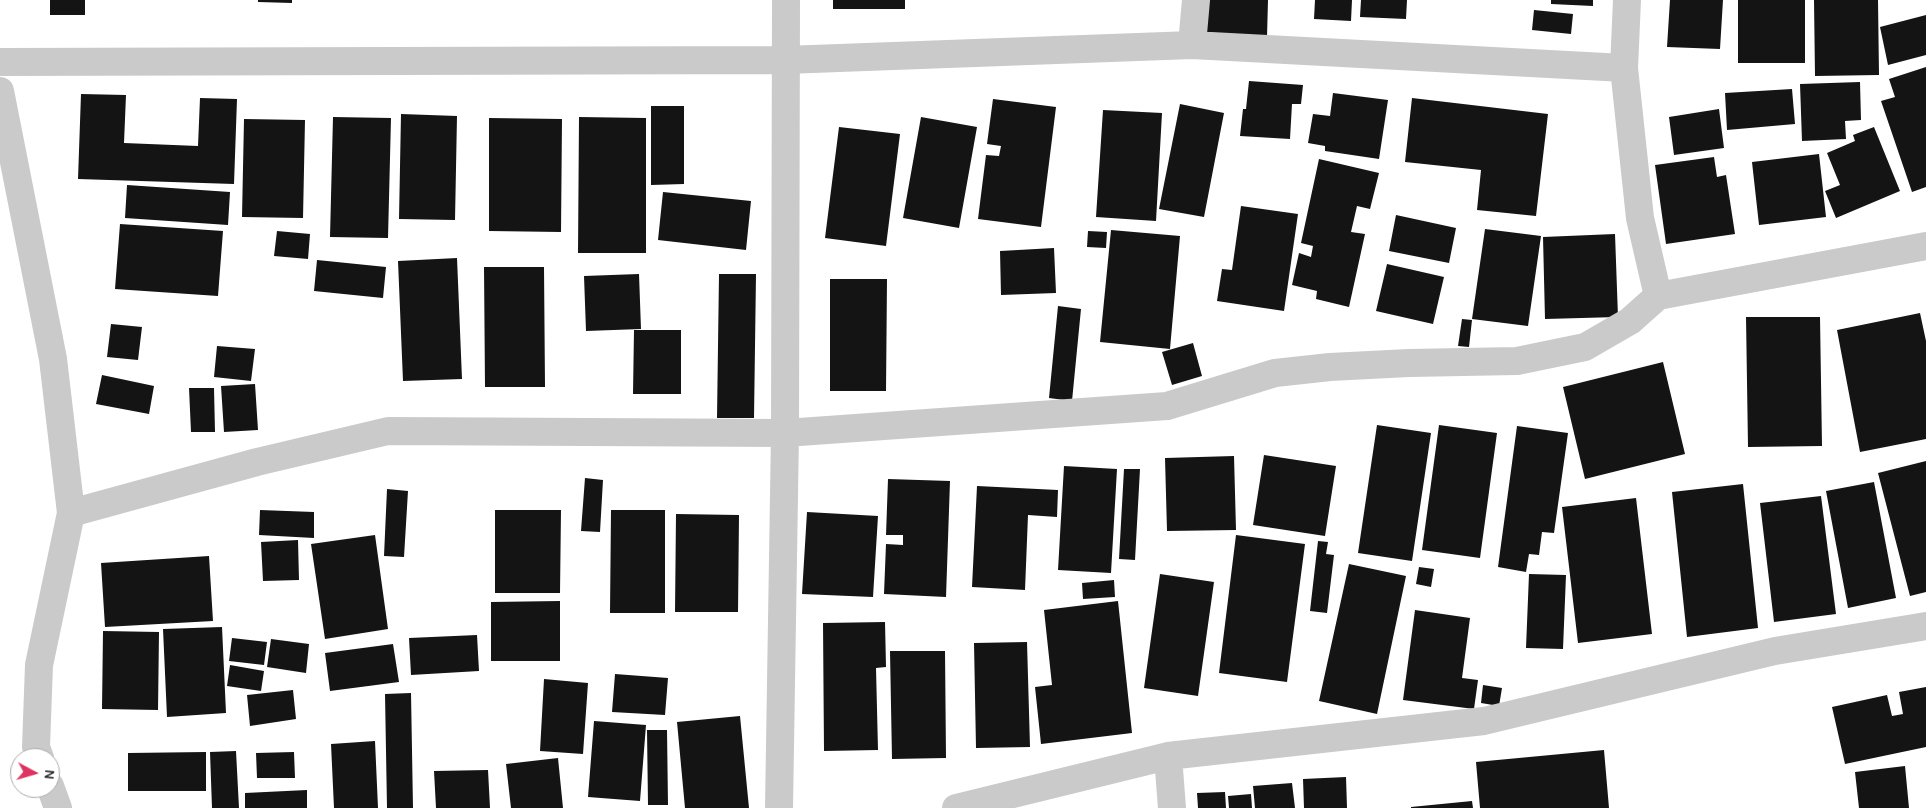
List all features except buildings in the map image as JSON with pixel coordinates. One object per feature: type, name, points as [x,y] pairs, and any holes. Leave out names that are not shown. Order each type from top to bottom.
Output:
[{"type":"street","points":[[779,808],[784,433],[786,0]]},
{"type":"street","points":[[1192,45],[1196,0]]},
{"type":"street","points":[[1627,0],[1624,68],[1640,218],[1658,296]]},
{"type":"street","points":[[0,62],[785,60],[1192,45],[1624,68]]},
{"type":"street","points":[[0,91],[52,359],[70,513],[39,666],[36,748]]},
{"type":"street","points":[[70,513],[257,462],[388,431],[784,433],[1167,406],[1275,373],[1321,368],[1408,363],[1517,361],[1585,347],[1630,321],[1658,296],[1926,246]]},
{"type":"street","points":[[956,808],[1168,756],[1484,721],[1775,651],[1926,626]]},
{"type":"street","points":[[1168,756],[1172,808]]}]
